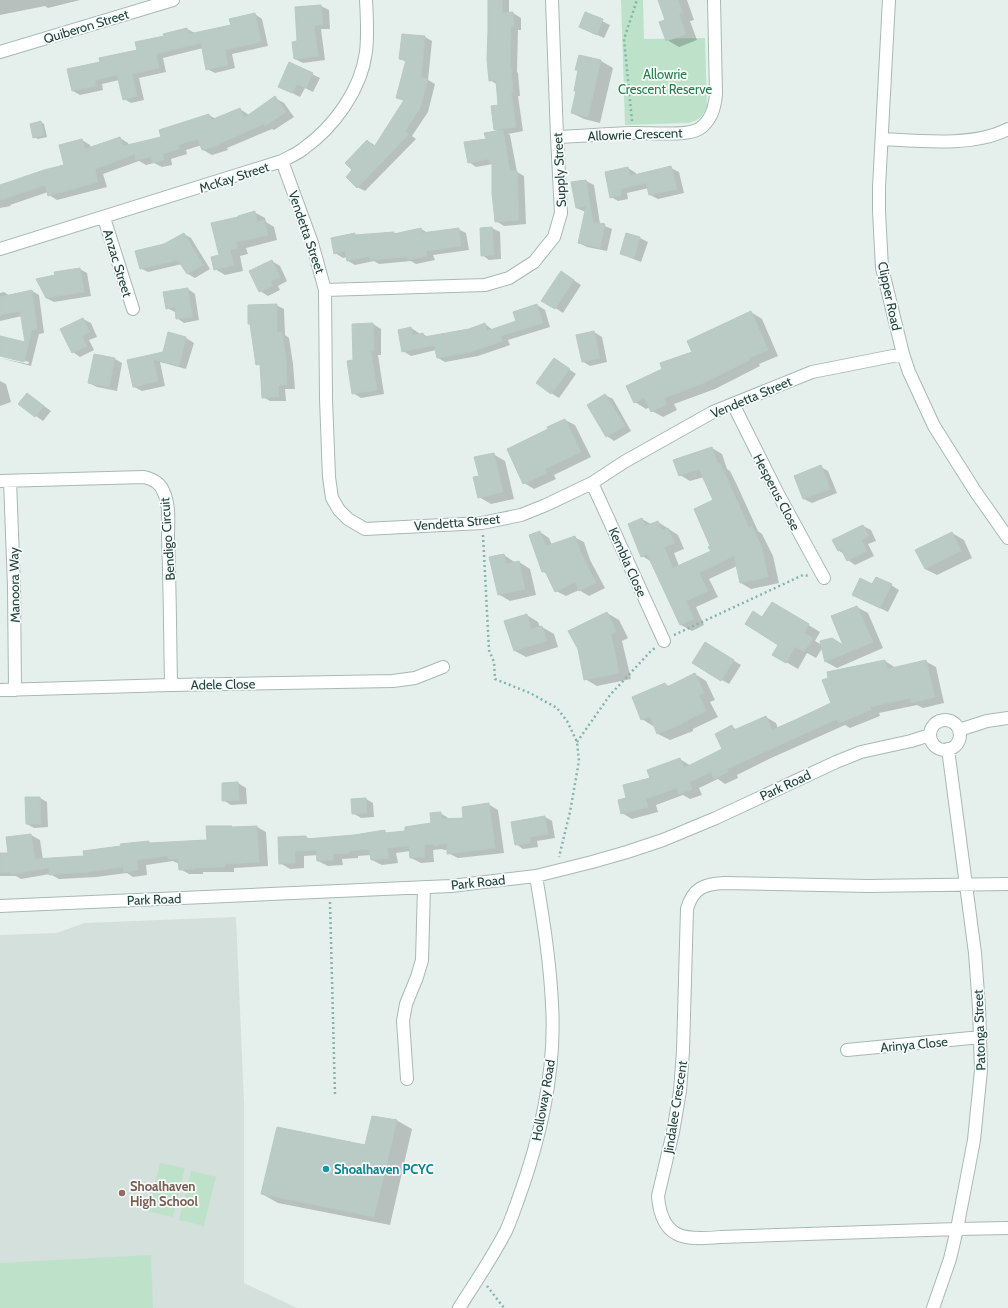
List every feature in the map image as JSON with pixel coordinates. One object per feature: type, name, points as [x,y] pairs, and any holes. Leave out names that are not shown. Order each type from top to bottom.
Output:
[{"type":"street","name":"Quiberon Street","points":[[0,52],[172,0]]},
{"type":"street","name":"McKay Street","points":[[0,249],[282,162],[303,149],[321,135],[338,116],[352,94],[361,74],[366,52],[366,0]]},
{"type":"street","name":"Supply Street","points":[[325,290],[485,285],[509,278],[534,262],[554,237],[562,213],[557,137],[552,0]]},
{"type":"street","name":"Allowrie Crescent","points":[[557,137],[633,132],[685,133],[698,129],[710,117],[715,107],[714,0]]},
{"type":"street","name":"Clipper Road","points":[[889,0],[879,211],[882,268],[903,354],[909,372],[934,426],[975,491],[1008,538]]},
{"type":"street","points":[[882,139],[929,142],[955,141],[980,138],[1008,129]]},
{"type":"street","name":"Vendetta Street","points":[[282,162],[312,243],[325,290],[325,366],[329,477],[332,498],[339,510],[348,519],[365,529],[482,523],[521,515],[592,483],[624,462],[713,412],[812,372],[903,354]]},
{"type":"street","name":"Anzac Street","points":[[104,218],[133,309]]},
{"type":"street","name":"Hesperus Close","points":[[733,404],[777,492],[824,578]]},
{"type":"street","name":"Bendigo Circuit","points":[[5,481],[144,477],[151,479],[162,488],[167,502],[170,569],[171,685]]},
{"type":"street","name":"Manoora Way","points":[[5,481],[14,586],[15,690]]},
{"type":"street","name":"Kembla Close","points":[[592,483],[664,641]]},
{"type":"street","name":"Adele Close","points":[[0,690],[393,681],[414,678],[443,667]]},
{"type":"street","points":[[959,730],[987,721],[1008,718]]},
{"type":"street","points":[[940,720],[946,720],[952,721],[956,725],[960,736],[954,747],[941,749],[932,741],[930,735],[931,729],[935,724],[940,720]]},
{"type":"street","name":"Park Road","points":[[0,906],[451,886],[536,876],[613,856],[663,840],[716,818],[836,762],[861,752],[911,741],[930,735]]},
{"type":"street","name":"Patonga Street","points":[[933,1308],[950,1259],[957,1229],[974,1140],[981,1070],[981,1037],[975,953],[948,749]]},
{"type":"street","name":"Holloway Road","points":[[459,1308],[490,1260],[507,1229],[531,1163],[546,1102],[552,1044],[552,1005],[547,944],[536,876]]},
{"type":"street","name":"Jindalee Crescent","points":[[1008,884],[868,886],[724,883],[706,885],[694,894],[690,900],[688,909],[683,1051],[680,1091],[673,1132],[658,1196],[664,1221],[676,1234],[685,1236],[721,1238],[1008,1228]]},
{"type":"street","points":[[407,1079],[403,1021],[406,1004],[422,960],[424,887]]},
{"type":"street","name":"Arinya Close","points":[[846,1050],[981,1037]]},
{"type":"path","points":[[633,132],[624,38],[637,0]]},
{"type":"path","points":[[482,523],[489,650],[494,662],[494,679],[530,693],[557,708],[567,721],[577,742],[579,761],[570,812],[559,857],[559,870]]},
{"type":"path","points":[[577,742],[610,695],[650,652],[664,641],[678,633],[803,575],[824,578]]},
{"type":"path","points":[[329,892],[335,1096]]},
{"type":"path","points":[[479,1277],[504,1308]]},
{"type":"shaded area","name":"Shoalhaven High School","points":[[236,917],[244,1103],[244,1283],[297,1308],[0,1308],[0,935],[57,933],[84,923]]},
{"type":"green space","name":"Allowrie Crescent Reserve","points":[[621,0],[643,0],[644,39],[705,38],[707,107],[704,113],[697,119],[688,123],[625,125]]},
{"type":"green space","points":[[160,1163],[185,1168],[173,1217],[148,1211]]},
{"type":"green space","points":[[191,1171],[216,1177],[204,1226],[179,1220]]},
{"type":"green space","points":[[151,1255],[153,1308],[0,1308],[0,1263]]},
{"type":"building","points":[[488,0],[502,0],[502,13],[513,12],[514,26],[511,26],[510,68],[513,92],[511,92],[516,127],[494,130],[491,106],[498,105],[496,80],[489,81],[487,59]]},
{"type":"building","points":[[658,0],[678,0],[683,13],[679,14],[686,34],[666,41],[659,22],[665,20]]},
{"type":"building","points":[[321,5],[323,25],[314,25],[318,56],[294,59],[292,42],[297,41],[295,7]]},
{"type":"building","points":[[585,12],[603,19],[597,35],[579,27]]},
{"type":"building","points":[[255,13],[261,42],[225,50],[228,65],[206,70],[201,43],[156,54],[159,68],[132,74],[137,96],[123,100],[117,75],[95,80],[96,86],[72,91],[67,69],[100,62],[99,58],[137,50],[135,42],[164,36],[163,34],[187,28],[189,34],[231,25],[229,19]]},
{"type":"building","points":[[402,34],[425,36],[421,77],[428,79],[420,108],[405,131],[409,134],[357,188],[346,177],[352,170],[345,163],[367,140],[374,147],[404,100],[396,98],[406,60],[399,59]]},
{"type":"building","points":[[579,55],[601,60],[588,117],[571,113],[576,91],[574,91],[578,70],[575,70]]},
{"type":"building","points":[[289,62],[313,73],[306,88],[297,84],[292,93],[278,87]]},
{"type":"building","points":[[275,96],[286,112],[265,126],[264,124],[219,144],[220,145],[202,150],[198,139],[178,145],[179,149],[162,154],[164,160],[153,163],[151,157],[136,160],[135,154],[95,169],[98,182],[48,196],[45,185],[0,200],[0,185],[64,165],[59,145],[82,139],[85,149],[120,137],[123,146],[161,137],[159,130],[209,114],[211,120],[240,108],[244,118]]},
{"type":"building","points":[[41,121],[44,135],[33,138],[30,124]]},
{"type":"building","points":[[503,130],[510,171],[517,171],[519,220],[495,222],[492,193],[492,163],[490,163],[489,159],[468,163],[464,142],[486,139],[484,133]]},
{"type":"building","points":[[671,166],[677,189],[649,195],[646,183],[620,189],[621,195],[610,198],[605,172],[628,167],[630,176]]},
{"type":"building","points":[[586,180],[593,222],[605,224],[600,248],[578,243],[586,206],[576,208],[571,182]]},
{"type":"building","points":[[255,211],[257,222],[264,220],[268,235],[236,242],[238,248],[230,250],[234,265],[214,270],[211,257],[219,255],[211,223],[238,217]]},
{"type":"building","points":[[492,227],[494,255],[481,256],[480,228]]},
{"type":"building","points":[[421,228],[422,233],[459,228],[461,246],[426,251],[427,256],[408,260],[407,257],[370,260],[370,256],[347,261],[345,251],[334,254],[331,238],[355,233],[355,235],[394,232],[394,234]]},
{"type":"building","points":[[184,233],[203,265],[187,274],[178,260],[140,269],[135,251],[164,244]]},
{"type":"building","points":[[626,233],[640,237],[634,258],[620,254]]},
{"type":"building","points":[[272,260],[280,277],[271,281],[273,286],[259,292],[249,271]]},
{"type":"building","points":[[80,268],[84,292],[46,298],[36,279],[55,275],[54,272]]},
{"type":"building","points":[[561,271],[574,280],[555,309],[541,301]]},
{"type":"building","points":[[188,288],[192,317],[176,319],[175,307],[166,309],[163,292]]},
{"type":"building","points":[[32,290],[37,329],[32,330],[24,362],[0,356],[0,336],[25,342],[20,311],[0,315],[0,297]]},
{"type":"building","points":[[277,304],[277,333],[282,332],[286,359],[287,385],[278,385],[279,397],[262,398],[260,364],[256,365],[250,324],[248,324],[248,305]]},
{"type":"building","points":[[537,304],[543,323],[501,336],[503,341],[470,352],[437,358],[434,345],[402,352],[398,330],[411,327],[413,335],[423,333],[424,337],[469,329],[485,323],[487,331],[516,321],[513,312]]},
{"type":"building","points":[[751,311],[768,350],[749,358],[750,360],[704,383],[664,398],[667,404],[651,412],[644,398],[634,403],[626,386],[662,369],[660,363],[692,352],[687,341]]},
{"type":"building","points":[[83,318],[90,332],[82,336],[87,346],[72,353],[60,329]]},
{"type":"building","points":[[373,323],[374,351],[371,351],[377,390],[352,394],[347,361],[353,360],[352,324]]},
{"type":"building","points":[[594,331],[600,358],[582,362],[576,335]]},
{"type":"building","points":[[168,332],[186,337],[179,366],[153,359],[158,381],[133,387],[127,360],[163,352]]},
{"type":"building","points":[[94,354],[115,358],[109,387],[88,383]]},
{"type":"building","points":[[554,358],[570,369],[551,394],[536,383]]},
{"type":"building","points":[[27,393],[44,406],[35,417],[18,404]]},
{"type":"building","points":[[605,394],[625,426],[606,437],[587,405]]},
{"type":"building","points":[[565,419],[581,452],[545,469],[547,473],[523,484],[507,449]]},
{"type":"building","points":[[712,447],[718,464],[720,463],[749,528],[752,526],[762,548],[768,577],[740,583],[734,556],[699,573],[708,591],[686,601],[694,619],[680,625],[647,554],[641,557],[628,524],[642,518],[645,526],[658,521],[662,530],[668,528],[674,543],[664,547],[673,568],[711,551],[708,547],[710,546],[694,509],[713,500],[699,469],[679,476],[673,460]]},
{"type":"building","points":[[494,453],[503,492],[478,498],[473,477],[479,476],[474,457]]},
{"type":"building","points":[[821,465],[830,489],[803,499],[794,476]]},
{"type":"building","points":[[863,525],[869,536],[861,540],[867,551],[847,561],[841,549],[838,551],[832,540]]},
{"type":"building","points":[[540,531],[546,546],[575,536],[581,553],[596,583],[579,591],[575,582],[555,592],[545,571],[542,572],[529,535]]},
{"type":"building","points":[[952,532],[961,551],[925,569],[915,550]]},
{"type":"building","points":[[504,554],[506,564],[519,561],[525,589],[498,595],[489,557]]},
{"type":"building","points":[[876,577],[892,584],[880,608],[852,595],[860,578],[872,584]]},
{"type":"building","points":[[772,602],[809,624],[804,633],[813,638],[804,652],[795,647],[786,663],[772,655],[778,645],[745,624],[753,611],[762,617]]},
{"type":"building","points":[[857,606],[873,642],[825,662],[820,641],[832,638],[843,645],[831,616]]},
{"type":"building","points":[[607,612],[616,631],[611,634],[619,673],[584,680],[578,649],[568,631]]},
{"type":"building","points":[[527,614],[531,629],[542,626],[547,641],[514,651],[504,621]]},
{"type":"building","points":[[705,642],[734,660],[721,681],[692,663]]},
{"type":"building","points":[[885,660],[887,669],[926,660],[935,697],[912,703],[910,698],[870,707],[871,710],[839,723],[837,719],[727,769],[728,772],[714,779],[711,772],[690,782],[692,789],[679,794],[677,788],[646,799],[648,807],[621,814],[618,800],[626,798],[623,785],[650,778],[647,770],[680,758],[684,768],[722,749],[715,734],[732,725],[734,730],[766,716],[772,730],[795,720],[831,703],[822,680],[828,678],[827,672]]},
{"type":"building","points":[[695,673],[704,693],[699,695],[706,711],[682,724],[657,734],[650,716],[641,720],[632,697],[665,683],[667,687]]},
{"type":"building","points":[[238,782],[239,800],[222,801],[222,783]]},
{"type":"building","points":[[25,797],[40,797],[41,824],[26,824]]},
{"type":"building","points":[[366,798],[367,813],[352,814],[351,799]]},
{"type":"building","points":[[489,803],[495,848],[447,854],[447,843],[434,846],[433,844],[424,845],[425,857],[410,858],[409,846],[387,848],[389,858],[371,860],[369,849],[349,851],[349,853],[333,854],[333,860],[317,861],[316,850],[295,851],[295,863],[279,864],[278,837],[306,836],[306,839],[354,835],[385,830],[385,833],[405,831],[405,827],[431,823],[430,813],[441,812],[441,819],[463,818],[462,807]]},
{"type":"building","points":[[545,816],[548,834],[530,837],[530,843],[515,845],[511,822]]},
{"type":"building","points":[[206,826],[257,826],[259,862],[225,864],[225,867],[179,870],[178,859],[168,859],[168,856],[137,860],[138,870],[124,872],[123,867],[49,875],[49,868],[11,874],[11,872],[0,872],[0,853],[8,853],[6,837],[31,834],[35,859],[84,856],[83,851],[121,846],[120,844],[149,841],[149,843],[207,840]]},
{"type":"building","name":"Shoalhaven PCYC","points":[[372,1116],[397,1120],[374,1217],[261,1194],[277,1127],[365,1145]]},
{"type":"place","name":"Shoalhaven PCYC","points":[[326,1169]]},
{"type":"place","name":"Shoalhaven High School","points":[[122,1193]]}]
